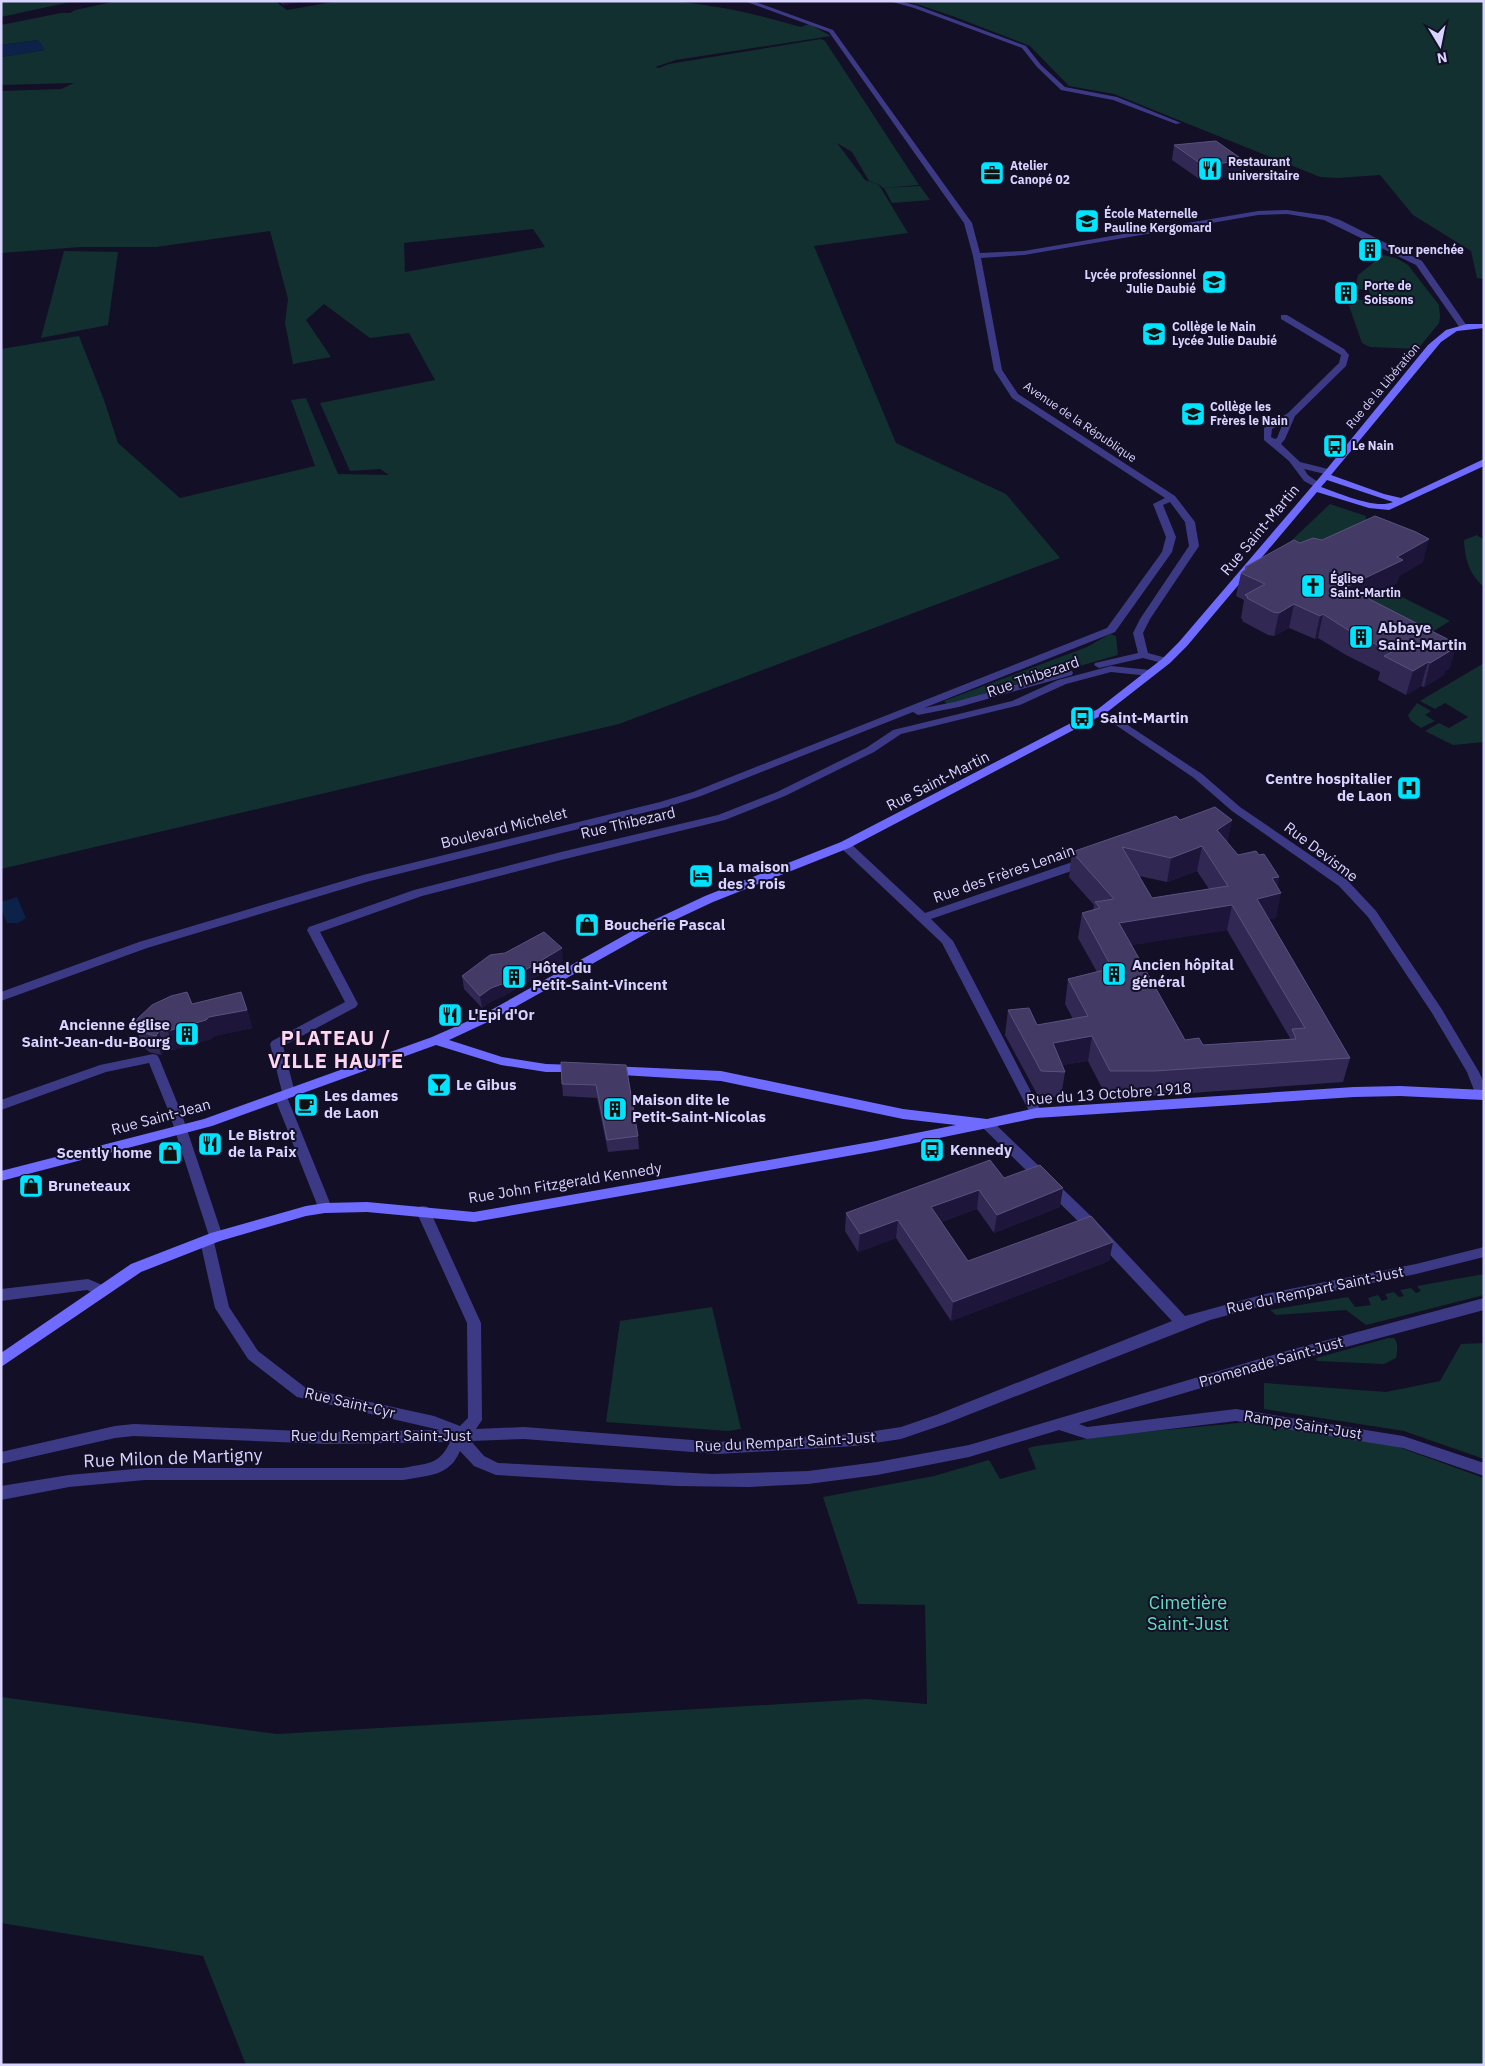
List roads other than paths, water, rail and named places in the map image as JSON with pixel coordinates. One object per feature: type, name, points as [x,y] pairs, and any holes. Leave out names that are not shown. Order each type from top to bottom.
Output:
[{"type":"main road","points":[[1463,326],[1484,326]]},
{"type":"main road","name":"Rue de la Libération","points":[[1327,474],[1431,347],[1446,332],[1463,326]]},
{"type":"main road","points":[[1315,487],[1372,506],[1389,507],[1484,462]]},
{"type":"main road","points":[[1327,474],[1381,496],[1404,501]]},
{"type":"main road","name":"Rue Saint-Martin","points":[[436,1040],[488,1017],[645,929],[709,899],[845,846],[1102,711],[1166,661],[1183,644],[1327,474]]},
{"type":"main road","name":"Rue Saint-Jean","points":[[1,1176],[207,1123],[436,1040]]},
{"type":"main road","name":"Rue du 13 Octobre 1918","points":[[436,1040],[501,1061],[546,1068],[721,1076],[903,1114],[988,1124],[1036,1113],[1370,1092],[1425,1091],[1483,1095]]},
{"type":"main road","name":"Rue John Fitzgerald Kennedy","points":[[1,1361],[136,1268],[212,1239],[306,1211],[325,1208],[367,1207],[474,1216],[876,1146],[988,1124]]},
{"type":"street","name":"Avenue de la République","points":[[747,1],[824,28],[836,36],[968,224],[977,256],[998,370],[1015,396],[1172,498],[1190,522],[1194,546],[1145,619],[1138,633],[1143,655]]},
{"type":"street","points":[[759,5],[770,1]]},
{"type":"street","points":[[892,1],[916,6],[1024,47],[1039,66],[1064,89],[1115,98],[1178,123]]},
{"type":"street","points":[[977,256],[1024,253],[1272,211],[1300,213],[1337,222],[1419,263],[1463,326]]},
{"type":"street","points":[[1284,317],[1341,351],[1345,356],[1343,364],[1291,415],[1268,428],[1267,438],[1276,443],[1297,464],[1304,479],[1315,487]]},
{"type":"street","points":[[1276,443],[1281,439],[1291,415]]},
{"type":"street","points":[[1297,464],[1327,474]]},
{"type":"street","name":"Boulevard Michelet","points":[[1,998],[143,945],[367,878],[680,800],[1111,630],[1167,552],[1171,537],[1158,504],[1172,498]]},
{"type":"street","points":[[1143,655],[1166,661]]},
{"type":"street","name":"Boulevard Michelet","points":[[891,716],[955,705],[1053,676],[1143,655]]},
{"type":"street","name":"Rue Thibezard","points":[[284,1094],[276,1044],[352,1004],[314,930],[418,893],[561,856],[721,818],[781,794],[870,750],[897,732],[1016,704],[1062,682],[1111,669],[1150,673]]},
{"type":"street","name":"Rue Devisme","points":[[1102,711],[1198,776],[1232,810],[1343,883],[1372,914],[1437,1011],[1473,1072],[1483,1095]]},
{"type":"street","points":[[845,846],[947,942],[1036,1113]]},
{"type":"street","name":"Rue des Frères Lenain","points":[[923,918],[1098,857]]},
{"type":"street","name":"Rue Saint-Cyr","points":[[1,1105],[104,1068],[153,1058],[181,1130],[212,1239],[222,1308],[253,1355],[302,1393],[434,1422],[456,1432]]},
{"type":"street","points":[[284,1094],[325,1208]]},
{"type":"street","points":[[988,1124],[1090,1224],[1182,1323]]},
{"type":"street","name":"Rue Milon de Martigny","points":[[1,1494],[69,1481],[145,1474],[203,1472],[372,1475],[421,1471],[438,1467],[448,1460],[456,1432],[475,1420],[474,1323],[423,1211]]},
{"type":"street","name":"Rue du Rempart Saint-Just","points":[[1,1458],[115,1432],[134,1430],[326,1438],[456,1432],[524,1433],[718,1448],[883,1437],[940,1420],[1182,1323],[1223,1309],[1260,1299],[1409,1271],[1484,1252]]},
{"type":"street","points":[[1,1295],[88,1284],[102,1291]]},
{"type":"street","name":"Promenade Saint-Just","points":[[1059,1424],[1278,1359],[1484,1304]]},
{"type":"street","name":"Rampe Saint-Just","points":[[1059,1424],[1087,1433],[1236,1415],[1403,1442],[1484,1470]]},
{"type":"street","points":[[456,1432],[468,1451],[479,1461],[496,1469],[711,1480],[831,1476],[918,1462],[969,1451],[1059,1424]]},
{"type":"water","points":[[38,40],[45,50],[1,57],[1,45]]},
{"type":"water","points":[[17,897],[26,918],[18,923],[7,923],[1,908],[1,902]]},
{"type":"place","name":"Restaurant universitaire","points":[[1210,169]]},
{"type":"place","name":"Atelier Canopé 02","points":[[992,173]]},
{"type":"place","name":"École Maternelle Pauline Kergomard","points":[[1087,221]]},
{"type":"place","name":"Tour penchée","points":[[1370,250]]},
{"type":"place","name":"Lycée professionnel Julie Daubié","points":[[1214,282]]},
{"type":"place","name":"Porte de Soissons","points":[[1346,293]]},
{"type":"place","name":"Collège le Nain Lycée Julie Daubié","points":[[1154,334]]},
{"type":"place","name":"Collège les Frères le Nain","points":[[1193,414]]},
{"type":"place","name":"Le Nain","points":[[1335,446]]},
{"type":"place","name":"Église Saint-Martin","points":[[1313,586]]},
{"type":"place","name":"Abbaye Saint-Martin","points":[[1361,637]]},
{"type":"place","name":"Saint-Martin","points":[[1082,718]]},
{"type":"place","name":"Centre hospitalier de Laon","points":[[1409,788]]},
{"type":"place","name":"La maison des 3 rois","points":[[701,876]]},
{"type":"place","name":"Boucherie Pascal","points":[[587,925]]},
{"type":"place","name":"Ancien hôpital général","points":[[1114,974]]},
{"type":"place","name":"Hôtel du Petit-Saint-Vincent","points":[[514,977]]},
{"type":"place","name":"L'Epi d'Or","points":[[450,1015]]},
{"type":"place","name":"Ancienne église Saint-Jean-du-Bourg","points":[[187,1034]]},
{"type":"place","name":"Le Gibus","points":[[439,1085]]},
{"type":"place","name":"Les dames de Laon","points":[[306,1105]]},
{"type":"place","name":"Maison dite le Petit-Saint-Nicolas","points":[[615,1109]]},
{"type":"place","name":"Le Bistrot de la Paix","points":[[210,1144]]},
{"type":"place","name":"Kennedy","points":[[932,1150]]},
{"type":"place","name":"Scently home","points":[[170,1153]]},
{"type":"place","name":"Bruneteaux","points":[[31,1186]]},
{"type":"district","name":"PLATEAU / VILLE HAUTE","points":[[336,1050]]},
{"type":"park label","name":"Cimetière Saint-Just","points":[[1188,1614]]}]
